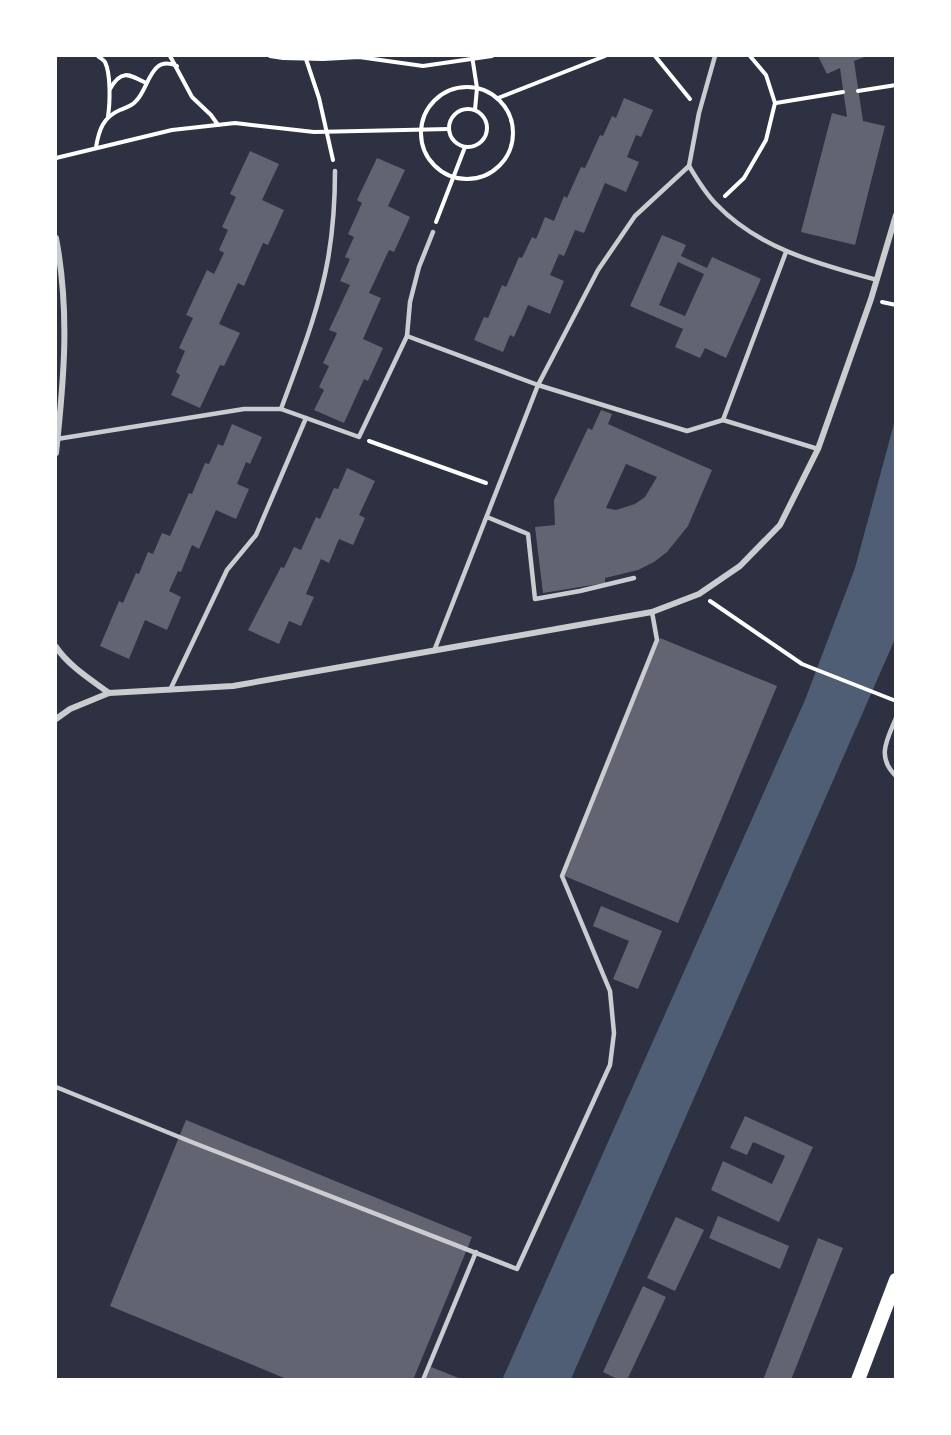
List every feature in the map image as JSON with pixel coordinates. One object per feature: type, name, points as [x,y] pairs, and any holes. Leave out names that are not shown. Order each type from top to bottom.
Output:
[{"type":"main road","points":[[858,1380],[896,1280]]},
{"type":"street","points":[[56,719],[70,709],[109,693],[233,686],[652,612],[699,594],[740,566],[780,525],[818,448],[877,280],[896,215]]},
{"type":"street","points":[[56,238],[66,342],[56,453]]},
{"type":"street","points":[[56,647],[61,655],[78,670],[109,693]]},
{"type":"lane","points":[[434,651],[538,385],[598,270],[635,216],[689,166],[699,112],[715,56]]},
{"type":"lane","points":[[689,166],[716,204],[737,223],[786,252],[809,261],[877,280]]},
{"type":"lane","points":[[281,409],[312,321],[328,261],[334,215],[335,171]]},
{"type":"lane","points":[[57,439],[244,409],[281,409],[359,437],[407,336],[410,302],[419,267],[433,232]]},
{"type":"lane","points":[[723,420],[786,252]]},
{"type":"lane","points":[[407,336],[538,385],[687,431],[723,420],[818,448]]},
{"type":"lane","points":[[170,690],[227,570],[256,535],[306,418]]},
{"type":"lane","points":[[487,517],[528,534],[535,599],[634,578]]},
{"type":"lane","points":[[56,1087],[517,1269],[610,1065],[614,1033],[610,991],[562,876],[657,640],[652,612]]},
{"type":"lane","points":[[896,718],[885,746],[884,759],[888,768],[896,776]]},
{"type":"lane","points":[[423,1380],[476,1252]]},
{"type":"path","points":[[98,56],[105,62]]},
{"type":"path","points":[[96,147],[98,135],[108,116],[110,104],[105,62],[108,56]]},
{"type":"path","points":[[170,56],[177,66],[185,87],[218,125]]},
{"type":"path","points":[[270,56],[306,59],[359,57],[423,66],[472,57],[492,56]]},
{"type":"path","points":[[498,98],[605,56]]},
{"type":"path","points":[[655,56],[699,112]]},
{"type":"path","points":[[716,204],[744,178],[766,140],[775,103],[766,75],[750,56]]},
{"type":"path","points":[[472,57],[477,88],[475,110]]},
{"type":"path","points":[[306,59],[320,99],[335,171]]},
{"type":"path","points":[[108,116],[137,101],[155,69],[166,64],[177,66]]},
{"type":"path","points":[[109,90],[113,82],[126,75],[131,75],[146,83]]},
{"type":"path","points":[[858,91],[896,85]]},
{"type":"path","points":[[464,87],[477,88],[498,98],[506,107],[513,130],[513,142],[502,164],[493,172],[470,180],[453,177],[437,168],[423,148],[421,130],[432,103],[441,95],[464,87]]},
{"type":"path","points":[[775,103],[843,92]]},
{"type":"path","points":[[460,110],[475,110],[486,120],[488,128],[482,142],[476,146],[465,147],[455,142],[450,136],[448,129],[450,121],[460,110]]},
{"type":"path","points":[[56,158],[172,130],[235,123],[314,132],[448,129]]},
{"type":"path","points":[[433,232],[465,147]]},
{"type":"path","points":[[359,437],[498,488]]},
{"type":"path","points":[[699,594],[802,664],[896,701]]},
{"type":"water","points":[[895,420],[895,639],[571,1379],[502,1380],[805,700],[855,568]]},
{"type":"building","points":[[818,56],[867,56],[854,61],[863,121],[885,126],[855,245],[801,232],[832,113],[847,117],[840,68],[827,74]]},
{"type":"building","points":[[624,98],[653,110],[641,137],[636,135],[627,157],[639,162],[626,192],[605,183],[584,233],[575,230],[564,256],[559,254],[550,275],[564,281],[550,314],[528,305],[514,337],[510,335],[503,352],[474,340],[484,317],[488,318],[502,285],[506,287],[519,257],[522,258],[532,237],[536,239],[545,217],[554,221],[564,196],[567,198],[581,167],[585,168],[600,135],[603,136],[612,116],[616,118]]},
{"type":"building","points":[[250,151],[279,164],[262,200],[284,210],[268,245],[263,243],[244,286],[238,283],[219,324],[240,333],[224,366],[220,365],[200,408],[171,395],[180,375],[176,372],[185,351],[179,348],[193,318],[186,315],[207,270],[214,274],[224,253],[219,250],[228,230],[222,227],[236,197],[230,194]]},
{"type":"building","points":[[377,158],[405,170],[388,206],[410,217],[394,252],[389,250],[369,293],[381,298],[363,339],[383,348],[368,381],[364,379],[344,423],[314,410],[324,390],[319,387],[329,366],[323,363],[337,333],[329,330],[350,285],[340,281],[350,259],[345,257],[354,237],[348,234],[362,203],[357,200]]},
{"type":"building","points":[[662,235],[686,245],[681,256],[707,268],[712,257],[761,279],[726,358],[705,348],[700,358],[675,347],[683,329],[630,306]],"holes":[[[678,262],[704,274],[685,316],[659,305]]]},
{"type":"building","points":[[601,410],[612,414],[608,424],[712,470],[688,526],[667,552],[654,562],[638,570],[605,578],[605,583],[543,593],[535,527],[555,525],[554,500],[588,428],[592,430]],"holes":[[[626,464],[657,477],[645,497],[635,504],[616,510],[606,508]]]},
{"type":"building","points":[[232,424],[262,437],[250,464],[246,462],[237,484],[249,489],[236,519],[216,510],[199,549],[192,545],[181,572],[178,571],[169,591],[181,597],[167,630],[145,620],[129,659],[100,646],[119,601],[123,603],[148,552],[153,554],[162,533],[170,536],[205,463],[209,464],[218,444],[223,446]]},
{"type":"building","points":[[347,468],[375,481],[359,515],[365,518],[353,545],[339,539],[329,563],[321,559],[306,594],[314,597],[301,626],[289,621],[279,644],[248,630],[281,567],[284,568],[294,547],[301,550],[316,517],[320,519],[334,488],[338,489]]},
{"type":"building","points":[[660,638],[777,686],[678,923],[562,875]]},
{"type":"building","points":[[601,906],[662,931],[638,989],[613,979],[629,941],[593,926]]},
{"type":"building","points":[[745,1116],[813,1147],[779,1222],[711,1190],[723,1161],[772,1184],[785,1156],[753,1142],[747,1155],[730,1148]]},
{"type":"building","points":[[186,1120],[472,1237],[413,1380],[289,1380],[110,1306]]},
{"type":"building","points":[[718,1216],[789,1246],[780,1269],[709,1238]]},
{"type":"building","points":[[676,1217],[704,1230],[675,1291],[647,1278]]},
{"type":"building","points":[[818,1238],[843,1248],[791,1380],[763,1380]]},
{"type":"building","points":[[643,1286],[666,1297],[627,1380],[619,1380],[603,1372]]},
{"type":"building","points":[[431,1367],[461,1379],[461,1380],[426,1380]]}]
